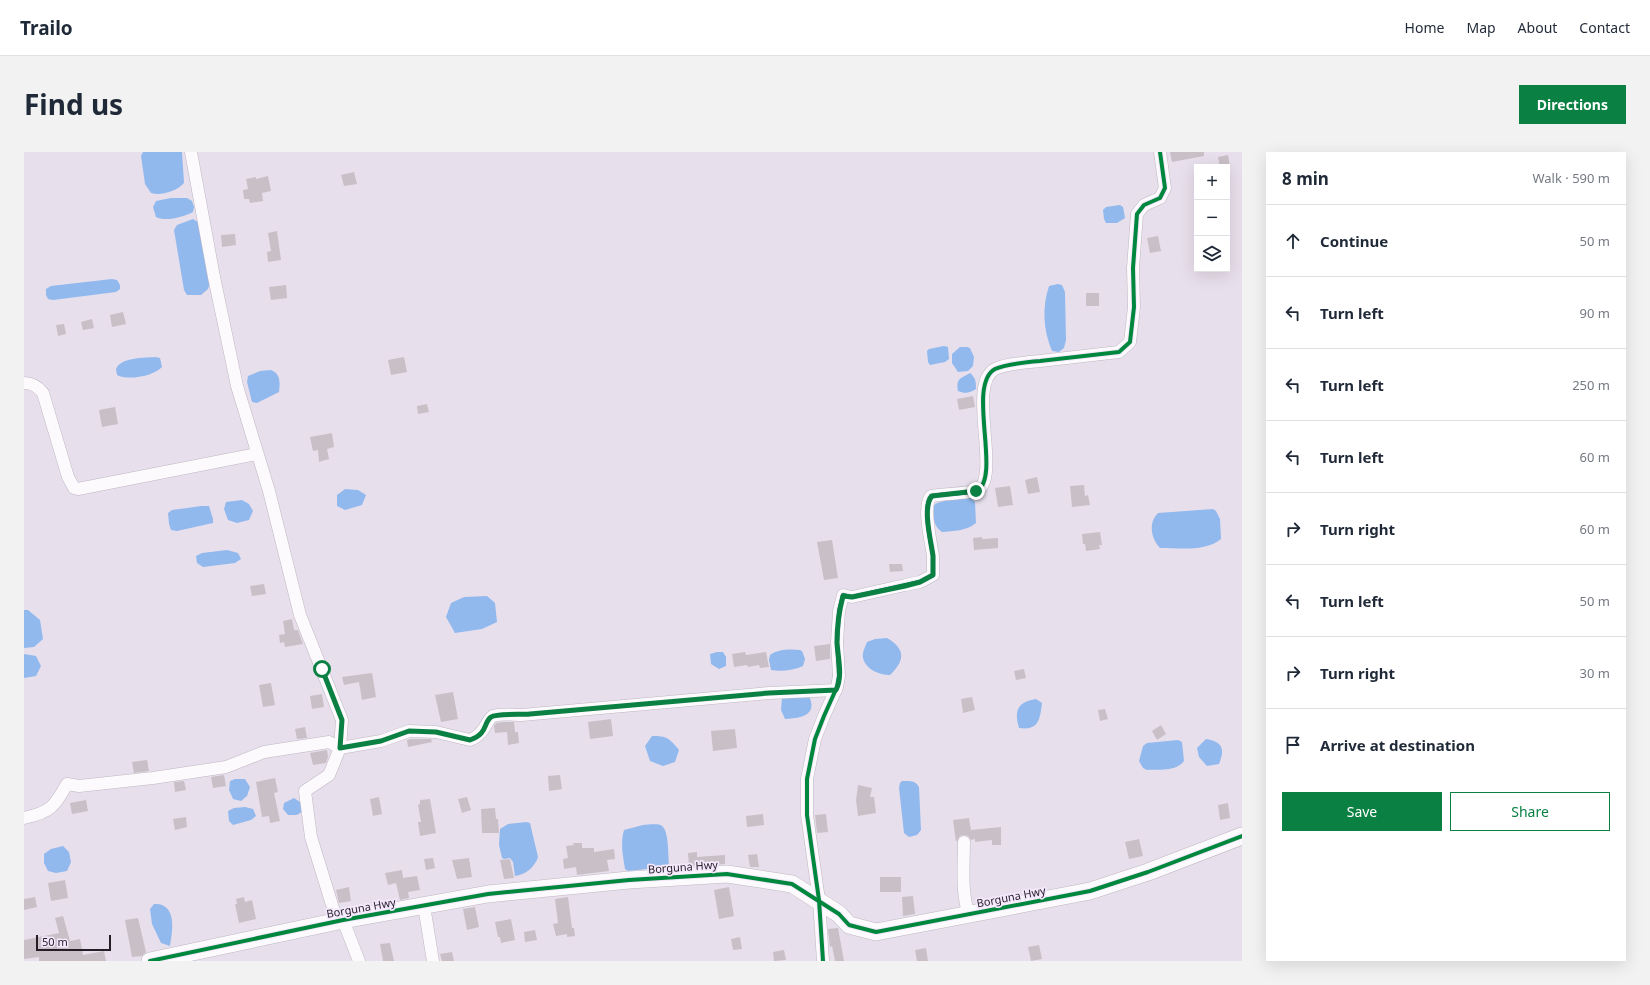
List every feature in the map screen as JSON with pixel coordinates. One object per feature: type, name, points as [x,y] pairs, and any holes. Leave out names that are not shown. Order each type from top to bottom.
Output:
[{"type":"street","points":[[191,152],[214,277],[237,386],[269,491],[300,615],[342,720],[340,748],[329,775],[305,791],[311,837],[340,920],[359,961]]},
{"type":"street","points":[[823,961],[819,900],[807,815],[807,780],[815,739],[836,690],[839,676],[837,642],[839,611],[843,596],[852,597],[905,586],[920,582],[933,575],[933,558],[927,511],[928,500],[932,496],[976,491],[982,485],[986,473],[983,397],[987,377],[995,369],[1019,363],[1119,352],[1130,342],[1134,307],[1133,268],[1137,214],[1144,205],[1160,198],[1165,188],[1160,152]]},
{"type":"street","points":[[24,383],[30,383],[39,387],[43,393],[68,477],[74,488],[78,489],[257,454]]},
{"type":"street","points":[[24,818],[42,814],[56,804],[67,784],[86,786],[226,767],[264,752],[329,742],[340,748],[381,741],[409,731],[436,732],[470,740],[482,733],[489,720],[494,716],[522,715],[769,693],[836,690]]},
{"type":"street","name":"Borguna Hwy","points":[[150,961],[340,920],[488,894],[629,880],[727,874],[792,884],[839,914],[848,925],[876,932],[1090,891],[1148,872],[1242,836]]},
{"type":"street","points":[[964,842],[966,908],[969,914]]},
{"type":"street","points":[[424,906],[433,961]]},
{"type":"water","points":[[143,152],[182,152],[184,183],[169,192],[160,194],[151,193],[145,184],[141,156]]},
{"type":"water","points":[[171,198],[187,198],[192,201],[194,207],[193,212],[185,216],[174,218],[164,219],[156,217],[153,207],[156,201]]},
{"type":"water","points":[[1120,205],[1123,207],[1125,218],[1117,223],[1106,223],[1103,210],[1106,207]]},
{"type":"water","points":[[193,219],[198,222],[201,230],[210,283],[208,289],[201,295],[187,295],[184,290],[174,230],[177,225]]},
{"type":"water","points":[[112,279],[117,280],[120,285],[120,289],[116,292],[53,300],[48,299],[46,295],[46,289],[51,286]]},
{"type":"water","points":[[1058,284],[1062,285],[1065,292],[1066,340],[1064,348],[1059,352],[1052,351],[1044,318],[1045,302],[1049,286]]},
{"type":"water","points":[[944,346],[948,347],[949,359],[945,362],[930,365],[928,362],[927,351],[929,349]]},
{"type":"water","points":[[960,347],[970,348],[974,357],[973,366],[968,371],[958,372],[952,363],[952,354]]},
{"type":"water","points":[[160,358],[162,367],[153,373],[141,377],[128,378],[117,375],[116,369],[123,362],[133,359]]},
{"type":"water","points":[[271,370],[278,376],[280,382],[279,392],[257,403],[252,402],[247,382],[248,376],[260,371]]},
{"type":"water","points":[[970,373],[975,380],[976,389],[967,393],[958,391],[958,381]]},
{"type":"water","points":[[345,489],[358,490],[366,495],[362,505],[345,510],[337,506],[337,495]]},
{"type":"water","points":[[965,495],[969,496],[975,502],[976,523],[972,526],[955,531],[942,532],[939,530],[933,517],[933,506],[937,503]]},
{"type":"water","points":[[242,500],[249,504],[253,511],[249,520],[237,523],[228,520],[224,509],[226,502]]},
{"type":"water","points":[[209,506],[213,523],[177,531],[171,530],[168,513],[172,510]]},
{"type":"water","points":[[1213,509],[1216,511],[1220,519],[1221,539],[1215,543],[1200,548],[1160,548],[1154,540],[1152,526],[1158,513]]},
{"type":"water","points":[[227,550],[238,553],[241,559],[235,563],[203,567],[197,563],[196,556],[202,553]]},
{"type":"water","points":[[487,596],[495,603],[497,622],[482,629],[455,633],[446,617],[451,603],[464,597]]},
{"type":"water","points":[[24,610],[28,610],[40,620],[43,639],[34,647],[24,648]]},
{"type":"water","points":[[887,638],[898,646],[901,655],[899,665],[890,675],[878,673],[870,669],[863,658],[867,642],[875,639]]},
{"type":"water","points":[[780,651],[802,651],[805,659],[803,666],[796,669],[779,671],[771,670],[769,660],[770,655]]},
{"type":"water","points":[[723,652],[726,657],[726,666],[719,669],[711,664],[710,654]]},
{"type":"water","points":[[24,654],[36,656],[41,666],[36,676],[24,678]]},
{"type":"water","points":[[808,694],[811,701],[810,711],[807,714],[797,718],[785,719],[781,710],[782,698]]},
{"type":"water","points":[[1036,699],[1042,703],[1037,723],[1031,728],[1019,728],[1017,717],[1018,708],[1025,702]]},
{"type":"water","points":[[652,736],[667,738],[676,746],[679,750],[675,762],[663,766],[650,761],[645,746]]},
{"type":"water","points":[[1206,739],[1216,742],[1221,747],[1222,754],[1219,764],[1207,766],[1199,757],[1197,748]]},
{"type":"water","points":[[1178,740],[1182,742],[1184,761],[1181,765],[1167,769],[1147,770],[1143,768],[1139,761],[1143,746],[1147,743]]},
{"type":"water","points":[[235,779],[245,779],[250,787],[247,796],[241,801],[233,799],[229,790],[230,781]]},
{"type":"water","points":[[902,781],[914,782],[919,787],[921,830],[917,835],[909,837],[904,833],[899,788]]},
{"type":"water","points":[[294,798],[300,802],[303,811],[297,815],[288,815],[283,809],[284,803]]},
{"type":"water","points":[[245,807],[253,809],[256,816],[251,820],[233,825],[229,821],[228,811],[234,808]]},
{"type":"water","points":[[530,823],[538,857],[535,864],[529,870],[515,876],[513,862],[510,858],[502,858],[499,845],[500,829],[508,824]]},
{"type":"water","points":[[653,824],[662,826],[667,838],[669,863],[666,867],[628,871],[625,869],[622,850],[624,830]]},
{"type":"water","points":[[63,846],[69,852],[71,862],[67,871],[56,873],[48,871],[44,863],[44,854],[51,849]]},
{"type":"water","points":[[154,904],[160,904],[168,909],[172,919],[172,936],[170,946],[161,943],[152,924],[150,909]]},
{"type":"building","points":[[1170,152],[1204,152],[1204,156],[1172,162]]},
{"type":"building","points":[[1228,155],[1230,164],[1219,164],[1218,157]]},
{"type":"building","points":[[354,172],[357,184],[344,186],[341,175]]},
{"type":"building","points":[[268,176],[271,191],[262,193],[263,201],[250,203],[249,199],[244,199],[243,190],[248,189],[246,179],[256,177],[256,179]]},
{"type":"building","points":[[277,231],[281,260],[268,262],[267,252],[271,251],[268,233]]},
{"type":"building","points":[[235,234],[236,245],[222,247],[221,235]]},
{"type":"building","points":[[1158,236],[1161,251],[1150,253],[1147,238]]},
{"type":"building","points":[[286,285],[287,298],[271,300],[269,287]]},
{"type":"building","points":[[1086,293],[1099,293],[1099,306],[1086,306]]},
{"type":"building","points":[[123,312],[126,324],[112,327],[110,315]]},
{"type":"building","points":[[92,319],[94,328],[83,330],[81,322]]},
{"type":"building","points":[[64,324],[66,334],[58,336],[56,325]]},
{"type":"building","points":[[404,357],[407,372],[391,375],[388,360]]},
{"type":"building","points":[[973,396],[975,407],[959,410],[957,399]]},
{"type":"building","points":[[427,404],[429,412],[418,414],[417,406]]},
{"type":"building","points":[[115,407],[118,424],[102,427],[99,410]]},
{"type":"building","points":[[332,433],[334,447],[327,449],[329,459],[319,462],[318,450],[313,451],[310,437]]},
{"type":"building","points":[[1037,477],[1040,492],[1028,494],[1025,480]]},
{"type":"building","points":[[1084,485],[1085,496],[1088,495],[1090,505],[1072,507],[1070,486]]},
{"type":"building","points":[[1010,486],[1013,505],[998,507],[995,488]]},
{"type":"building","points":[[1100,532],[1102,545],[1099,545],[1100,549],[1086,551],[1085,544],[1083,544],[1082,534]]},
{"type":"building","points":[[982,537],[982,539],[998,538],[998,548],[974,550],[973,538]]},
{"type":"building","points":[[832,540],[838,578],[824,580],[817,542]]},
{"type":"building","points":[[889,564],[902,564],[903,571],[890,572]]},
{"type":"building","points":[[264,584],[266,594],[252,596],[250,586]]},
{"type":"building","points":[[292,619],[294,630],[298,630],[303,644],[285,647],[284,642],[280,643],[279,635],[285,634],[283,621]]},
{"type":"building","points":[[830,644],[830,659],[816,661],[814,646]]},
{"type":"building","points":[[745,652],[746,655],[766,652],[769,667],[760,668],[759,665],[748,667],[747,665],[734,667],[732,654]]},
{"type":"building","points":[[1024,669],[1026,678],[1016,680],[1014,671]]},
{"type":"building","points":[[372,673],[376,697],[362,700],[359,682],[344,685],[342,677]]},
{"type":"building","points":[[271,683],[275,705],[263,707],[259,685]]},
{"type":"building","points":[[453,692],[458,719],[441,722],[435,695]]},
{"type":"building","points":[[322,694],[324,707],[312,709],[310,696]]},
{"type":"building","points":[[972,697],[975,710],[963,713],[961,699]]},
{"type":"building","points":[[1105,709],[1108,719],[1100,721],[1098,710]]},
{"type":"building","points":[[611,719],[613,736],[590,739],[588,722]]},
{"type":"building","points":[[514,722],[515,732],[518,732],[519,743],[508,745],[507,732],[495,733],[494,726],[496,723]]},
{"type":"building","points":[[1161,725],[1166,734],[1157,740],[1152,731]]},
{"type":"building","points":[[305,727],[307,738],[297,739],[295,729]]},
{"type":"building","points":[[735,729],[737,748],[713,751],[711,731]]},
{"type":"building","points":[[431,739],[432,742],[408,747],[407,740]]},
{"type":"building","points":[[327,750],[328,757],[326,763],[313,765],[310,753]]},
{"type":"building","points":[[147,760],[149,771],[134,773],[132,762]]},
{"type":"building","points":[[224,775],[226,786],[213,788],[211,777]]},
{"type":"building","points":[[560,775],[562,789],[549,791],[548,776]]},
{"type":"building","points":[[275,778],[278,792],[274,793],[280,821],[270,823],[269,816],[262,817],[256,782]]},
{"type":"building","points":[[184,781],[186,790],[175,792],[174,782]]},
{"type":"building","points":[[858,785],[872,788],[870,797],[874,797],[876,813],[858,816],[856,800]]},
{"type":"building","points":[[379,797],[382,814],[373,816],[370,799]]},
{"type":"building","points":[[467,797],[471,810],[462,813],[458,799]]},
{"type":"building","points":[[430,799],[436,833],[420,836],[418,822],[421,822],[418,805],[420,804],[420,800]]},
{"type":"building","points":[[86,800],[88,811],[72,814],[70,803]]},
{"type":"building","points":[[1228,803],[1230,818],[1220,820],[1218,805]]},
{"type":"building","points":[[495,808],[496,819],[498,819],[499,833],[482,833],[481,809]]},
{"type":"building","points":[[763,814],[764,825],[747,827],[746,816]]},
{"type":"building","points":[[826,814],[828,832],[817,833],[815,815]]},
{"type":"building","points":[[186,817],[187,827],[175,830],[173,819]]},
{"type":"building","points":[[969,818],[971,830],[1001,827],[1001,845],[992,845],[992,840],[975,842],[975,839],[971,840],[968,836],[964,835],[960,836],[956,842],[953,820]]},
{"type":"building","points":[[1139,839],[1143,856],[1129,859],[1125,842]]},
{"type":"building","points":[[573,843],[582,843],[582,848],[594,848],[594,852],[614,849],[615,859],[607,860],[609,871],[577,875],[576,867],[564,869],[563,859],[568,858],[566,846],[574,845]]},
{"type":"building","points":[[697,852],[697,857],[725,855],[725,864],[689,866],[688,853]]},
{"type":"building","points":[[757,854],[759,867],[750,867],[748,855]]},
{"type":"building","points":[[433,858],[435,868],[426,870],[424,859]]},
{"type":"building","points":[[469,858],[472,877],[457,879],[452,860]]},
{"type":"building","points":[[510,859],[514,878],[504,879],[500,860]]},
{"type":"building","points":[[402,870],[403,878],[417,876],[420,890],[408,892],[409,898],[400,900],[396,883],[388,885],[385,873]]},
{"type":"building","points":[[880,877],[901,877],[901,892],[880,892]]},
{"type":"building","points":[[65,880],[68,898],[51,901],[48,883]]},
{"type":"building","points":[[349,887],[351,901],[339,903],[336,890]]},
{"type":"building","points":[[729,887],[734,916],[719,919],[714,890]]},
{"type":"building","points":[[913,896],[915,914],[903,916],[902,897]]},
{"type":"building","points":[[35,897],[37,907],[24,910],[24,899]]},
{"type":"building","points":[[244,897],[245,902],[252,900],[256,919],[239,923],[235,904],[237,904],[236,899]]},
{"type":"building","points":[[568,897],[572,928],[574,928],[575,936],[567,937],[567,934],[556,936],[553,924],[558,923],[555,899]]},
{"type":"building","points":[[475,907],[479,927],[467,930],[463,909]]},
{"type":"building","points":[[63,916],[70,941],[80,939],[83,955],[104,951],[106,961],[39,961],[39,957],[24,959],[24,940],[59,933],[55,918]]},
{"type":"building","points":[[138,918],[146,952],[142,956],[132,957],[125,920]]},
{"type":"building","points":[[511,919],[515,940],[501,943],[500,937],[498,937],[495,922]]},
{"type":"building","points":[[838,928],[844,961],[835,961],[832,946],[830,947],[828,929]]},
{"type":"building","points":[[535,930],[537,940],[525,942],[524,932]]},
{"type":"building","points":[[740,937],[742,949],[733,950],[731,939]]},
{"type":"building","points":[[390,943],[394,961],[383,961],[380,944]]},
{"type":"building","points":[[1039,945],[1042,959],[1031,961],[1028,947]]},
{"type":"building","points":[[926,948],[928,961],[917,961],[915,950]]},
{"type":"building","points":[[784,950],[786,960],[774,961],[773,952]]},
{"type":"building","points":[[452,952],[454,961],[442,961],[440,954]]},
{"type":"cycle path","points":[[823,961],[819,900],[807,815],[807,779],[815,739],[837,687],[839,676],[837,642],[839,611],[843,595],[852,597],[920,582],[933,575],[933,556],[927,516],[928,501],[931,496],[977,491],[984,482],[986,450],[983,393],[987,378],[995,369],[1017,364],[1119,352],[1130,342],[1134,307],[1133,268],[1137,214],[1144,205],[1160,198],[1165,188],[1160,152]]},
{"type":"cycle path","points":[[150,961],[343,920],[488,894],[629,880],[727,874],[792,884],[839,914],[849,925],[876,932],[1090,891],[1148,872],[1242,836]]},
{"type":"route","points":[[322,669],[342,720],[340,748],[381,741],[409,731],[436,732],[470,740],[482,733],[491,717],[494,716],[522,715],[769,693],[836,690],[839,676],[837,642],[839,611],[843,596],[852,597],[905,586],[920,582],[933,575],[933,558],[927,511],[928,500],[932,496],[976,491]]}]
